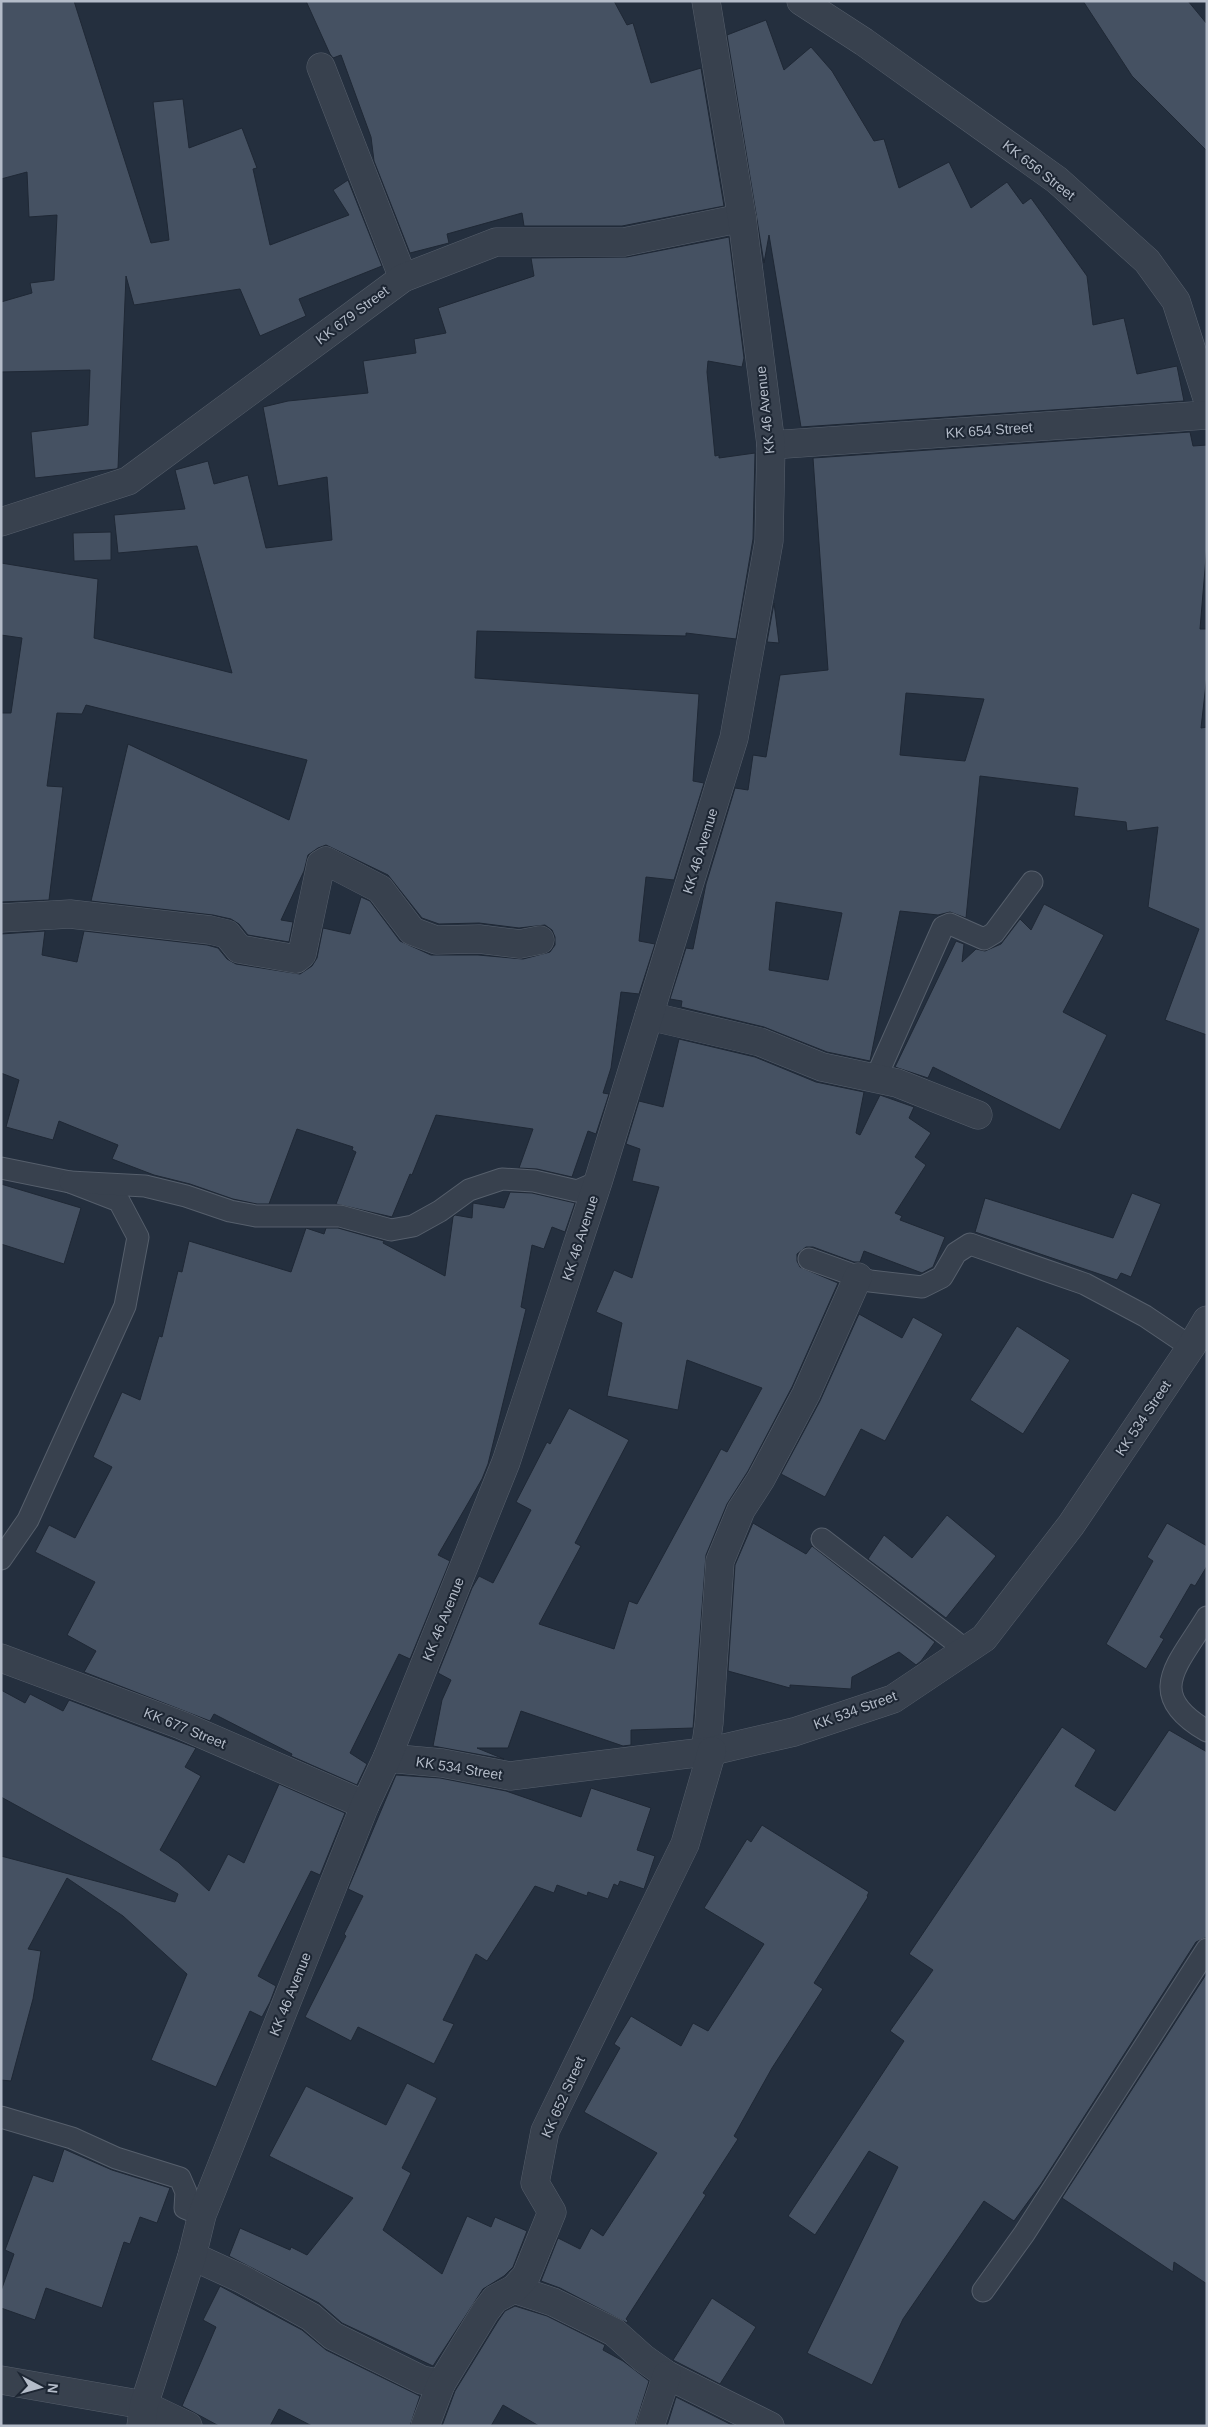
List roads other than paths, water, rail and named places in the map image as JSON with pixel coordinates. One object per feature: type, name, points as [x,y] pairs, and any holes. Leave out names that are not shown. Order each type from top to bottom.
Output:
[{"type":"street","name":"KK 46 Avenue","points":[[142,2416],[192,2256],[202,2215],[365,1806],[387,1758],[506,1462],[598,1182],[734,738],[769,541],[771,445],[742,218],[706,1]]},
{"type":"street","name":"KK 656 Street","points":[[800,1],[864,42],[1057,180],[1147,261],[1176,301],[1207,398]]},
{"type":"street","points":[[321,67],[402,278]]},
{"type":"street","name":"KK 679 Street","points":[[1,522],[128,481],[402,278],[496,242],[624,242],[742,218]]},
{"type":"street","name":"KK 654 Street","points":[[771,445],[1207,415]]},
{"type":"street","points":[[1,918],[70,914],[210,930],[227,934],[238,950],[296,959],[302,954],[320,864],[326,861],[380,889],[412,931],[436,940],[479,939],[520,944],[540,940]]},
{"type":"street","points":[[649,1016],[760,1042],[822,1067],[875,1080],[897,1083],[978,1116]]},
{"type":"street","points":[[708,1752],[720,1561],[741,1510],[761,1479],[806,1394],[858,1277]]},
{"type":"street","name":"KK 534 Street","points":[[387,1758],[442,1763],[510,1776],[708,1752],[794,1732],[893,1699],[984,1638],[1071,1525],[1191,1347],[1207,1320]]},
{"type":"street","name":"KK 677 Street","points":[[1,1658],[180,1725],[365,1806]]},
{"type":"street","name":"KK 652 Street","points":[[425,2426],[441,2384],[495,2299],[514,2289],[526,2276],[552,2212],[535,2183],[545,2131],[686,1844],[708,1752]]},
{"type":"street","points":[[192,2256],[242,2279],[311,2317],[333,2336],[422,2380],[441,2384]]},
{"type":"street","points":[[514,2289],[553,2302],[614,2332],[643,2358],[667,2375],[770,2426]]},
{"type":"street","points":[[650,2426],[667,2375]]},
{"type":"street","points":[[1,2380],[188,2426]]},
{"type":"lane","points":[[875,1080],[942,927],[950,924],[984,939],[994,932],[1032,882]]},
{"type":"lane","points":[[1,1168],[70,1182],[145,1186],[186,1196],[230,1211],[256,1216],[340,1216],[391,1230],[414,1226],[440,1211],[469,1190],[502,1179],[534,1181],[577,1192],[598,1182]]},
{"type":"lane","points":[[1,1559],[28,1520],[125,1306],[138,1237],[119,1201],[70,1182]]},
{"type":"lane","points":[[809,1260],[870,1281],[922,1288],[942,1276],[956,1253],[970,1244],[1086,1284],[1144,1316],[1191,1347]]},
{"type":"lane","points":[[822,1539],[966,1650]]},
{"type":"lane","points":[[1207,1617],[1171,1678],[1170,1695],[1176,1708],[1189,1720],[1207,1730]]},
{"type":"lane","points":[[983,2291],[1024,2234],[1207,1949]]},
{"type":"lane","points":[[1,2116],[72,2138],[116,2158],[180,2178],[186,2192],[185,2208],[202,2215]]}]
